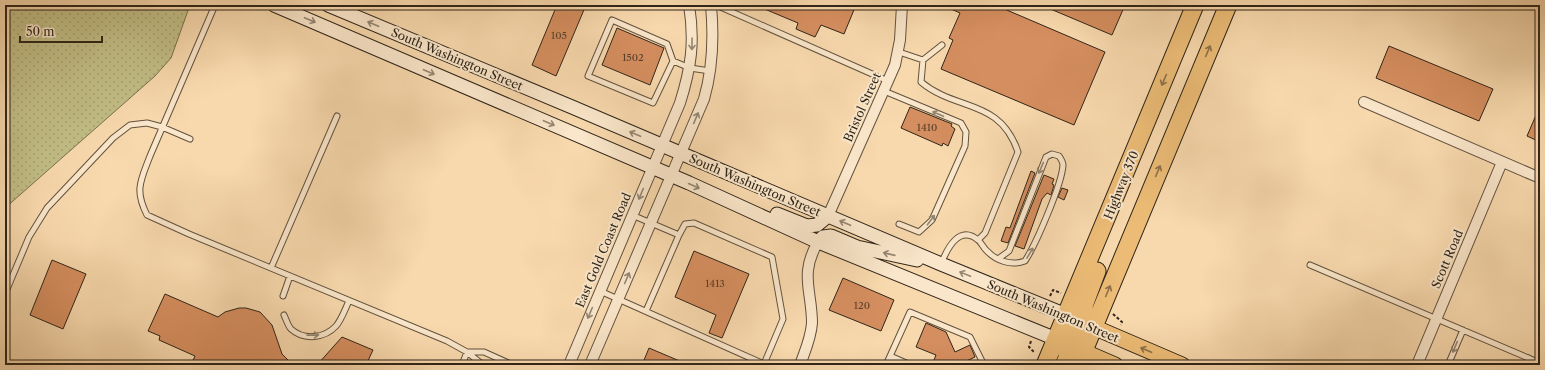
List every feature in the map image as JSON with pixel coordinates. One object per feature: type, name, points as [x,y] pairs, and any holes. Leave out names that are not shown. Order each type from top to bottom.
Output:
[{"type":"highway","name":"Highway 370","points":[[1045,365],[1072,350],[1080,321],[1154,103],[1195,5]]},
{"type":"highway","name":"Highway 370","points":[[1072,350],[1080,321],[1228,5]]},
{"type":"highway","points":[[1064,365],[1072,350]]},
{"type":"main road","name":"South Washington Street","points":[[274,5],[722,198],[818,242],[1072,350],[1115,365]]},
{"type":"main road","name":"South Washington Street","points":[[328,5],[1182,365]]},
{"type":"main road","points":[[722,198],[736,197],[807,226],[816,225],[828,216]]},
{"type":"main road","points":[[818,242],[823,237],[831,236],[857,247],[941,264]]},
{"type":"street","name":"East Gold Coast Road","points":[[569,365],[680,103],[690,68],[692,29],[689,5]]},
{"type":"street","points":[[590,365],[704,99],[711,71],[713,51],[711,5]]},
{"type":"street","name":"Bristol Street","points":[[828,216],[884,91],[899,52],[903,16],[902,5]]},
{"type":"street","points":[[1364,102],[1540,178]]},
{"type":"street","name":"Scott Road","points":[[1416,365],[1502,162]]},
{"type":"street","points":[[800,365],[808,343],[812,325],[807,287],[808,268],[813,250],[818,242]]},
{"type":"lane","points":[[215,5],[162,127],[146,168],[138,194],[147,214],[271,268],[447,341],[467,352],[483,365]]},
{"type":"lane","points":[[716,5],[888,81]]},
{"type":"lane","points":[[673,61],[653,103],[588,76],[612,20],[667,44],[673,61],[690,68],[711,71]]},
{"type":"lane","points":[[942,45],[923,60],[921,82],[930,89],[996,116],[1005,126],[1015,142],[1018,152],[985,233],[978,240]]},
{"type":"lane","points":[[899,52],[923,60]]},
{"type":"lane","points":[[884,91],[961,124],[966,132],[965,146],[932,220],[919,232],[898,224]]},
{"type":"lane","points":[[271,268],[338,116]]},
{"type":"lane","points":[[5,294],[29,237],[47,208],[113,138],[130,125],[147,123],[162,127],[190,140]]},
{"type":"lane","points":[[941,264],[951,243],[959,237],[968,236],[978,240],[986,250],[998,259],[1014,265],[1025,261],[1034,247],[1061,176],[1063,163],[1059,156],[1052,154],[1046,157],[1009,251],[998,259]]},
{"type":"lane","points":[[632,215],[679,235]]},
{"type":"lane","points":[[600,290],[618,299],[765,364],[783,319],[772,257],[694,223],[685,224],[646,311]]},
{"type":"lane","points":[[1310,265],[1540,363]]},
{"type":"lane","points":[[283,296],[290,276]]},
{"type":"lane","points":[[284,315],[291,328],[300,334],[312,337],[326,334],[337,325],[349,301]]},
{"type":"lane","points":[[886,365],[910,312],[970,336],[984,365]]},
{"type":"lane","points":[[1448,365],[1463,330]]},
{"type":"lane","points":[[462,365],[467,352]]},
{"type":"lane","points":[[467,352],[484,352],[513,365]]},
{"type":"lane","points":[[890,356],[911,365]]},
{"type":"lane","points":[[1526,365],[1529,358]]},
{"type":"shaded area","points":[[12,5],[190,5],[171,58],[155,76],[5,208],[5,9]]},
{"type":"building","points":[[557,5],[586,5],[556,76],[532,65]]},
{"type":"building","points":[[755,5],[856,5],[844,34],[821,25],[815,37],[796,29],[798,23]]},
{"type":"building","points":[[942,5],[995,5],[1105,52],[1074,125],[941,69],[953,40],[949,38],[960,13]]},
{"type":"building","points":[[1041,5],[1125,5],[1112,35]]},
{"type":"building","points":[[617,28],[664,48],[650,85],[602,65]]},
{"type":"building","points":[[1389,46],[1493,89],[1479,121],[1376,78]]},
{"type":"building","points":[[1540,106],[1540,142],[1527,136]]},
{"type":"building","points":[[910,107],[952,124],[951,126],[955,129],[948,146],[943,143],[942,146],[901,128]]},
{"type":"building","points":[[1031,171],[1035,173],[1008,243],[1001,241],[1006,227],[1010,228]]},
{"type":"building","points":[[1044,175],[1054,179],[1051,195],[1047,193],[1042,199],[1024,249],[1015,246]]},
{"type":"building","points":[[1062,188],[1068,190],[1064,200],[1058,197]]},
{"type":"building","points":[[694,251],[749,274],[722,338],[709,333],[716,315],[675,297]]},
{"type":"building","points":[[52,260],[86,274],[63,329],[30,315]]},
{"type":"building","points":[[843,278],[894,300],[881,331],[829,310]]},
{"type":"building","points":[[165,294],[218,317],[225,312],[239,308],[246,308],[260,312],[272,325],[282,354],[293,365],[191,365],[195,356],[159,340],[160,336],[148,331]]},
{"type":"building","points":[[926,323],[946,332],[955,352],[970,345],[975,357],[958,365],[932,365],[936,355],[916,347]]},
{"type":"building","points":[[342,337],[373,350],[366,365],[317,365]]},
{"type":"building","points":[[649,348],[689,365],[642,365]]}]
